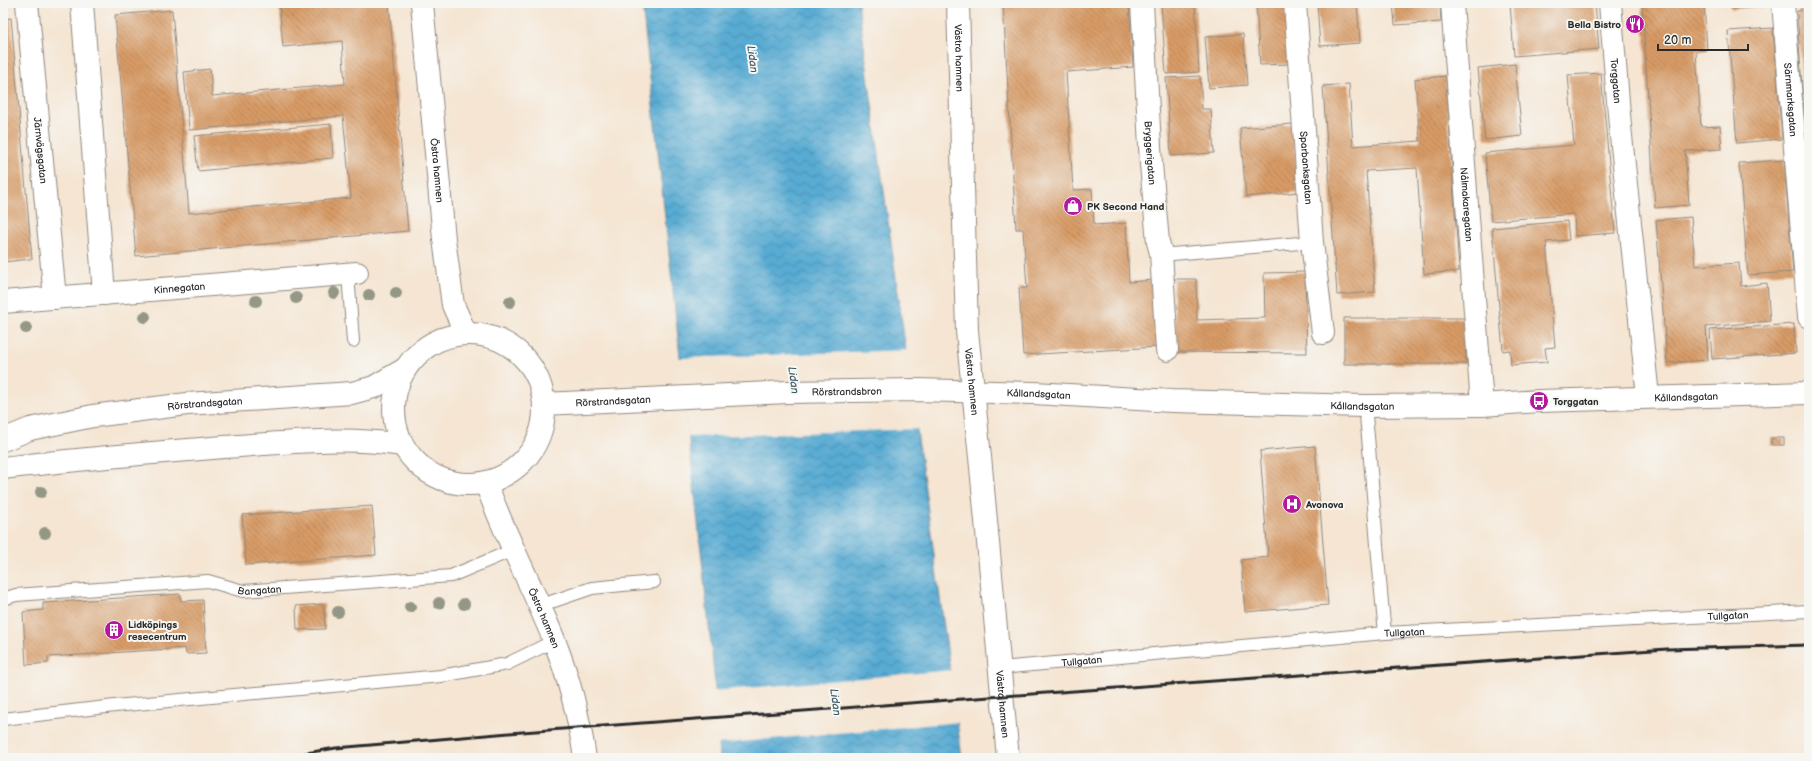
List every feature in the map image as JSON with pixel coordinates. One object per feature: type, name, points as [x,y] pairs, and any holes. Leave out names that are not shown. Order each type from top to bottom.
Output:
[{"type":"street","name":"Järnvägsgatan","points":[[27,3],[55,298]]},
{"type":"street","points":[[82,3],[104,294]]},
{"type":"street","name":"Östra hamnen","points":[[422,3],[444,239],[453,305],[466,334]]},
{"type":"street","name":"Västra hamnen","points":[[958,3],[966,331],[974,391],[1008,758]]},
{"type":"street","name":"Bryggerigatan","points":[[1142,3],[1151,164],[1158,242],[1161,253],[1167,350]]},
{"type":"street","name":"Sparbanksgatan","points":[[1295,3],[1312,242],[1323,333]]},
{"type":"street","name":"Nålmakaregatan","points":[[1452,3],[1482,405]]},
{"type":"street","name":"Torggatan","points":[[1610,3],[1620,126],[1648,397]]},
{"type":"street","name":"Särnmarksgatan","points":[[1783,3],[1809,317]]},
{"type":"street","name":"Kinnegatan","points":[[3,302],[352,274]]},
{"type":"street","points":[[466,334],[489,337],[510,346],[527,362],[531,368],[539,382],[544,404],[541,431],[529,454],[510,472],[486,483],[461,485],[438,478],[417,465],[402,446],[396,427],[394,407],[397,387],[405,369],[414,358],[425,348],[451,336],[466,334]]},
{"type":"street","name":"Rörstrandsgatan","points":[[3,440],[30,429],[93,416],[188,404],[352,393],[374,387],[405,369]]},
{"type":"street","name":"Kållandsgatan","points":[[916,390],[974,391],[1172,401],[1365,406],[1482,405],[1648,397],[1809,393]]},
{"type":"street","name":"Rörstrandsbron","points":[[681,396],[916,390]]},
{"type":"street","name":"Rörstrandsgatan","points":[[544,404],[681,396]]},
{"type":"street","points":[[3,468],[96,457],[332,440],[382,442],[402,446]]},
{"type":"street","name":"Östra hamnen","points":[[486,483],[513,550],[554,641],[573,696],[581,728],[585,758]]},
{"type":"lane","points":[[1161,253],[1172,254],[1312,242]]},
{"type":"lane","points":[[352,274],[353,341]]},
{"type":"lane","points":[[1365,406],[1373,482],[1377,558],[1384,634]]},
{"type":"lane","name":"Bangatan","points":[[3,599],[16,595],[208,581],[243,591],[451,576],[513,550]]},
{"type":"lane","points":[[539,606],[592,588],[654,582]]},
{"type":"lane","name":"Tullgatan","points":[[1000,668],[1384,634],[1809,610]]},
{"type":"lane","points":[[3,719],[115,706],[441,676],[507,664],[554,641]]},
{"type":"water","name":"Lidan","points":[[642,3],[858,3],[962,758],[719,758],[714,672]]},
{"type":"pier","points":[[909,350],[919,429],[688,437],[679,358]]},
{"type":"pier","points":[[952,670],[959,722],[716,744],[713,691]]},
{"type":"building","points":[[279,3],[389,3],[408,231],[136,256],[115,15],[172,10],[189,213],[351,198],[343,116],[189,130],[184,72],[210,69],[212,96],[345,84],[342,41],[283,47]]},
{"type":"building","points":[[1003,3],[1129,3],[1133,67],[1066,72],[1073,190],[1092,189],[1094,225],[1126,223],[1129,282],[1154,280],[1158,347],[1023,355],[1019,288],[1027,288],[1023,229],[1016,229]]},
{"type":"building","points":[[1161,3],[1195,3],[1199,72],[1166,74]]},
{"type":"building","points":[[1256,3],[1286,3],[1290,64],[1260,65]]},
{"type":"building","points":[[1317,3],[1357,3],[1360,43],[1320,46]]},
{"type":"building","points":[[1393,3],[1440,3],[1441,22],[1395,25]]},
{"type":"building","points":[[1510,3],[1595,3],[1599,49],[1514,56]]},
{"type":"building","points":[[1642,3],[1704,3],[1707,50],[1696,51],[1701,127],[1720,126],[1722,149],[1685,151],[1689,205],[1655,208]]},
{"type":"building","points":[[1730,3],[1771,3],[1772,6],[1731,9]]},
{"type":"building","points":[[1801,3],[1809,3],[1809,117],[1804,118],[1797,11],[1801,11]]},
{"type":"building","points":[[11,18],[32,259],[3,262],[3,19]]},
{"type":"building","points":[[1773,28],[1782,139],[1737,143],[1728,31]]},
{"type":"building","points":[[1243,34],[1247,85],[1209,88],[1205,37]]},
{"type":"building","points":[[1515,64],[1522,136],[1485,140],[1478,68]]},
{"type":"building","points":[[1601,73],[1615,233],[1575,236],[1574,214],[1491,221],[1485,153],[1574,145],[1568,75]]},
{"type":"building","points":[[1200,76],[1202,109],[1211,109],[1214,153],[1171,156],[1166,78]]},
{"type":"building","points":[[1446,76],[1459,271],[1424,274],[1417,168],[1366,171],[1375,292],[1337,295],[1323,86],[1349,84],[1353,146],[1420,141],[1415,79]]},
{"type":"building","points":[[331,124],[333,158],[198,171],[194,136]]},
{"type":"building","points":[[1293,124],[1299,192],[1246,197],[1240,128]]},
{"type":"building","points":[[1784,160],[1793,272],[1748,275],[1739,163]]},
{"type":"building","points":[[1691,217],[1695,266],[1739,263],[1741,286],[1767,283],[1770,321],[1706,327],[1708,360],[1667,363],[1656,220]]},
{"type":"building","points":[[1567,221],[1569,240],[1546,242],[1555,347],[1545,348],[1547,362],[1511,365],[1510,350],[1503,351],[1492,228]]},
{"type":"building","points":[[1305,272],[1307,353],[1176,352],[1173,279],[1196,279],[1197,320],[1265,318],[1264,273]]},
{"type":"building","points":[[1344,318],[1466,318],[1466,364],[1344,364]]},
{"type":"building","points":[[1794,324],[1796,353],[1712,359],[1710,330]]},
{"type":"building","points":[[1771,438],[1784,438],[1784,445],[1771,445]]},
{"type":"building","name":"Avonova","points":[[1315,446],[1328,605],[1245,612],[1241,560],[1268,557],[1260,451]]},
{"type":"building","points":[[372,506],[376,555],[246,565],[242,515]]},
{"type":"building","name":"Lidköpings resecentrum","points":[[180,594],[181,601],[203,600],[206,653],[186,654],[185,648],[48,657],[48,663],[26,665],[23,612],[43,610],[43,603]]},
{"type":"building","points":[[324,604],[325,629],[297,630],[296,606]]},
{"type":"railway","points":[[276,758],[336,748],[509,733],[1003,696],[1667,649],[1809,645]]},
{"type":"place","name":"Bella Bistro","points":[[1635,24]]},
{"type":"place","name":"PK Second Hand","points":[[1073,206]]},
{"type":"place","name":"Torggatan","points":[[1539,401]]},
{"type":"place","name":"Avonova","points":[[1292,504]]},
{"type":"place","name":"Lidköpings resecentrum","points":[[114,630]]}]
